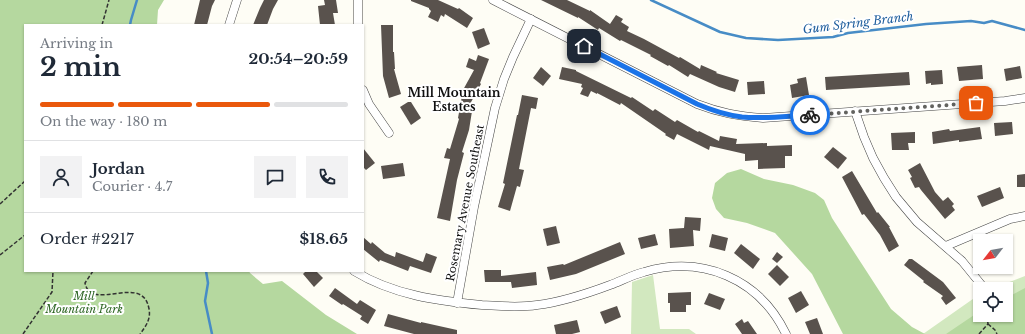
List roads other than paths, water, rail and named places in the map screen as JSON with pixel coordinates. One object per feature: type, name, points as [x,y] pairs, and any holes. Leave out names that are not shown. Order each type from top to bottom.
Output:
[{"type":"street","points":[[229,24],[237,0]]},
{"type":"street","points":[[358,0],[358,24]]},
{"type":"street","points":[[493,0],[697,104],[741,117],[763,118],[855,112],[1005,101],[1025,98]]},
{"type":"street","name":"Rosemary Avenue Southeast","points":[[457,303],[474,208],[495,108],[510,63],[531,19]]},
{"type":"street","points":[[364,92],[369,104],[389,133]]},
{"type":"street","points":[[855,112],[873,158],[896,197],[917,222],[962,261],[979,282]]},
{"type":"street","points":[[946,246],[1010,219],[1025,216]]},
{"type":"street","points":[[356,272],[398,291],[422,297],[457,303],[513,307],[536,305],[582,295],[642,272],[658,268],[674,266],[704,268],[729,276],[751,290],[774,314],[786,334]]},
{"type":"waterway","points":[[130,24],[137,0]]},
{"type":"waterway","name":"Gum Spring Branch","points":[[651,0],[720,32],[746,38],[778,40],[833,37],[848,33],[926,24],[971,21],[984,23],[992,21],[1025,30]]},
{"type":"waterway","points":[[206,272],[208,283],[205,301],[212,334]]},
{"type":"district","name":"Mill Mountain Estates","points":[[454,100]]},
{"type":"park label","name":"Mill Mountain Park","points":[[84,302]]}]
